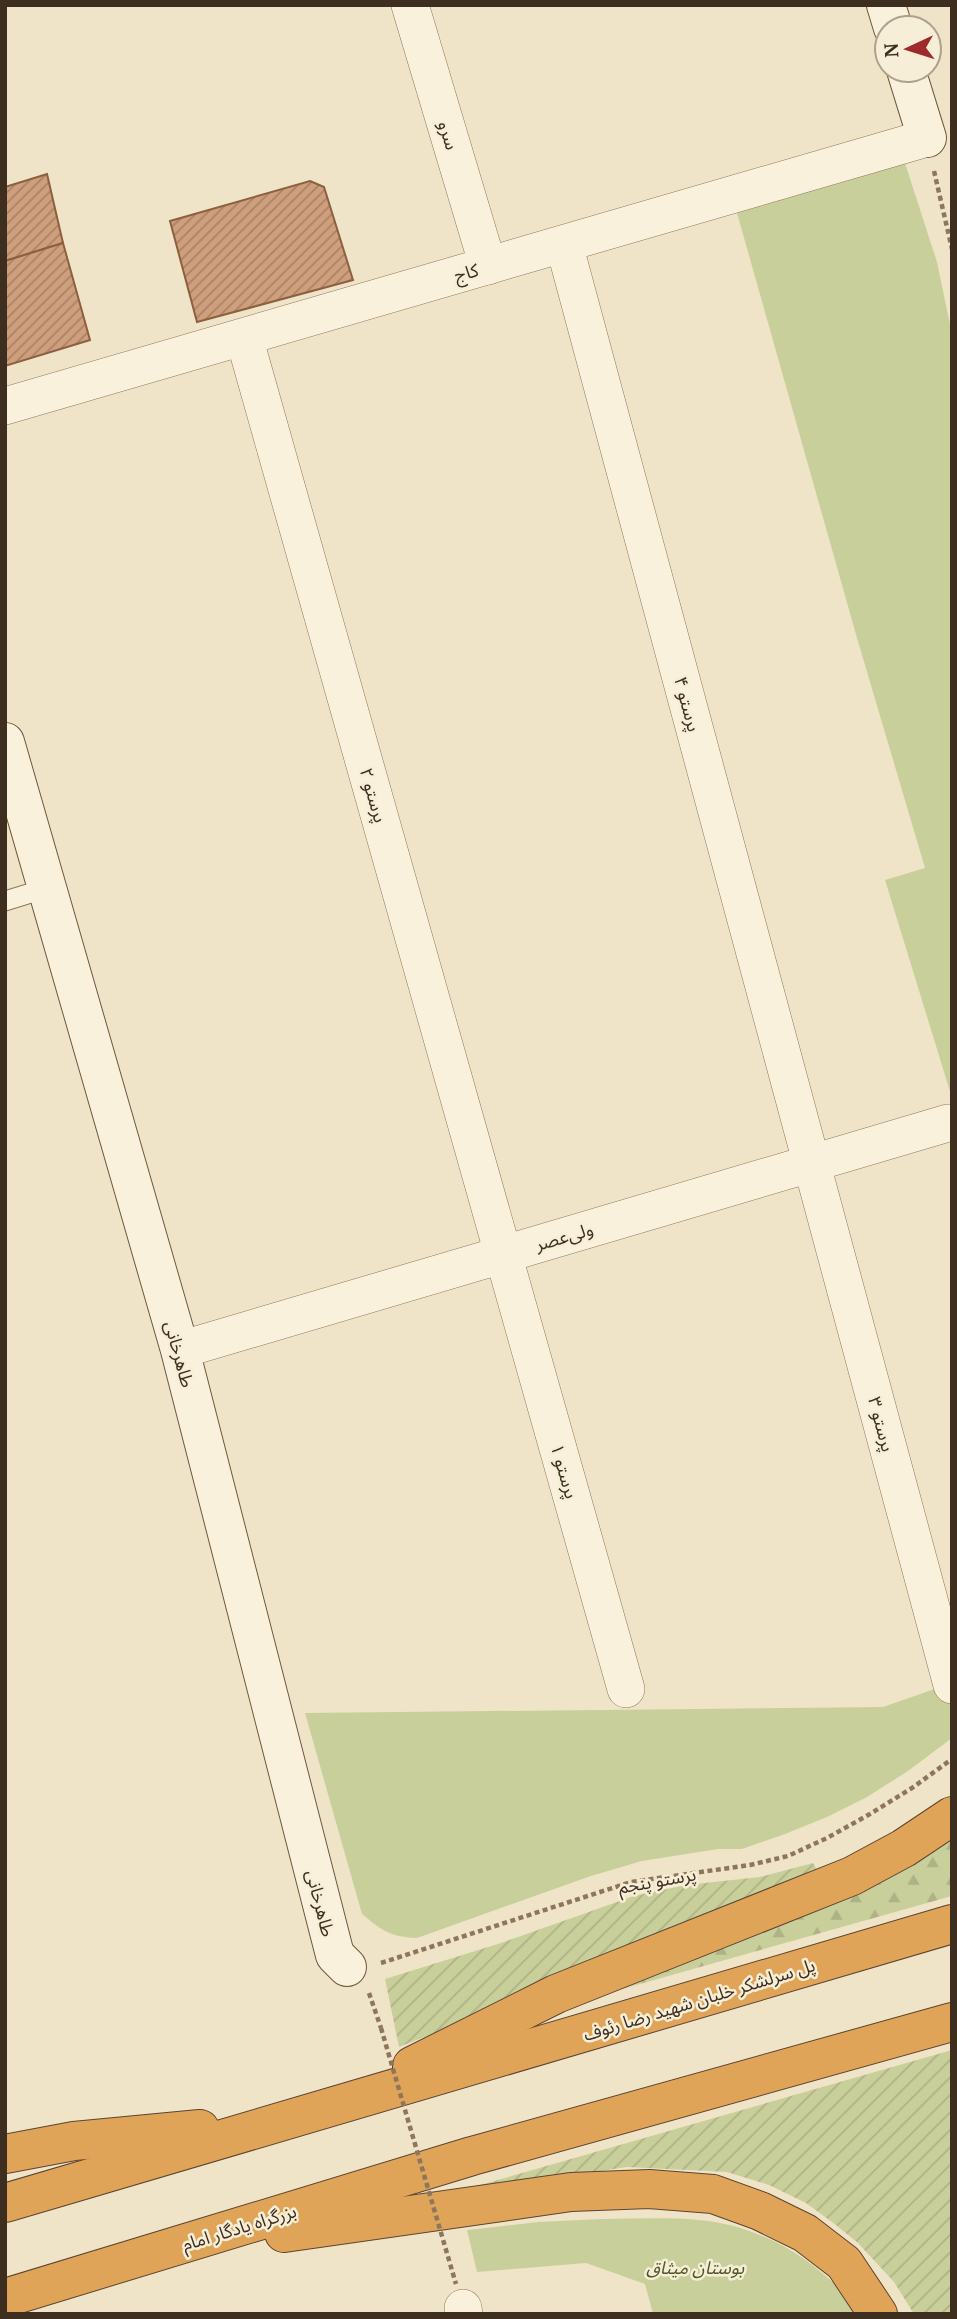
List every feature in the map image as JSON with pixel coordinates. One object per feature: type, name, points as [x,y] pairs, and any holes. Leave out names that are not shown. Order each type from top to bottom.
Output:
[{"type":"highway","points":[[5,2203],[325,2109],[556,1994],[852,1876],[904,1848],[952,1816]]},
{"type":"highway","name":"پل سرلشکر خلبان شهید رضا رئوف","points":[[325,2109],[952,1924]]},
{"type":"highway","name":"بزرگراه یادگار امام","points":[[5,2298],[472,2156],[952,2022]]},
{"type":"highway","points":[[5,2154],[74,2141],[289,2120]]},
{"type":"highway","points":[[171,2248],[570,2192],[649,2189],[713,2194],[760,2211],[804,2233],[844,2263],[878,2314]]},
{"type":"street","name":"سرو","points":[[410,5],[488,266]]},
{"type":"street","points":[[910,84],[927,138]]},
{"type":"street","name":"کاج","points":[[5,407],[927,138]]},
{"type":"street","name":"پرستو ۴","points":[[564,244],[812,1163]]},
{"type":"street","name":"پرستو ۲","points":[[244,337],[504,1254]]},
{"type":"street","name":"طاهرخانی","points":[[6,745],[180,1350],[335,1955],[354,1968]]},
{"type":"street","name":"ولی‌عصر","points":[[180,1350],[948,1123]]},
{"type":"street","name":"پرستو ۳","points":[[812,1163],[952,1685]]},
{"type":"street","name":"پرستو ۱","points":[[504,1254],[626,1689]]},
{"type":"lane","points":[[5,901],[47,888]]},
{"type":"path","points":[[927,138],[952,249]]},
{"type":"path","name":"پرستو پنجم","points":[[354,1968],[631,1882],[750,1865],[788,1856],[827,1839],[870,1814],[952,1759]]},
{"type":"path","points":[[354,1968],[381,2028],[461,2302]]},
{"type":"green space","points":[[904,160],[937,262],[952,334],[952,1098],[885,880],[925,868],[737,213]]},
{"type":"green space","points":[[952,1683],[952,1738],[867,1797],[827,1817],[742,1849],[718,1849],[642,1861],[591,1876],[417,1938],[387,1932],[362,1914],[305,1713],[883,1707]]},
{"type":"green space","points":[[952,1833],[952,1896],[562,2006]]},
{"type":"green space","points":[[813,1863],[823,1879],[399,2047],[385,1979],[501,1943],[634,1896],[686,1885],[760,1877]]},
{"type":"green space","points":[[952,2050],[952,2314],[914,2314],[894,2282],[858,2243],[836,2225],[806,2203],[769,2185],[727,2172],[627,2167],[445,2195]]},
{"type":"green space","name":"بوستان میثاق","points":[[686,2219],[745,2229],[789,2249],[809,2263],[845,2295],[860,2314],[653,2314],[645,2284],[586,2263],[477,2272],[467,2230],[538,2222]]},
{"type":"building","points":[[47,174],[63,243],[5,261],[5,187]]},
{"type":"building","points":[[310,181],[324,187],[353,280],[197,322],[170,221]]},
{"type":"building","points":[[63,243],[90,340],[5,366],[5,261]]}]
